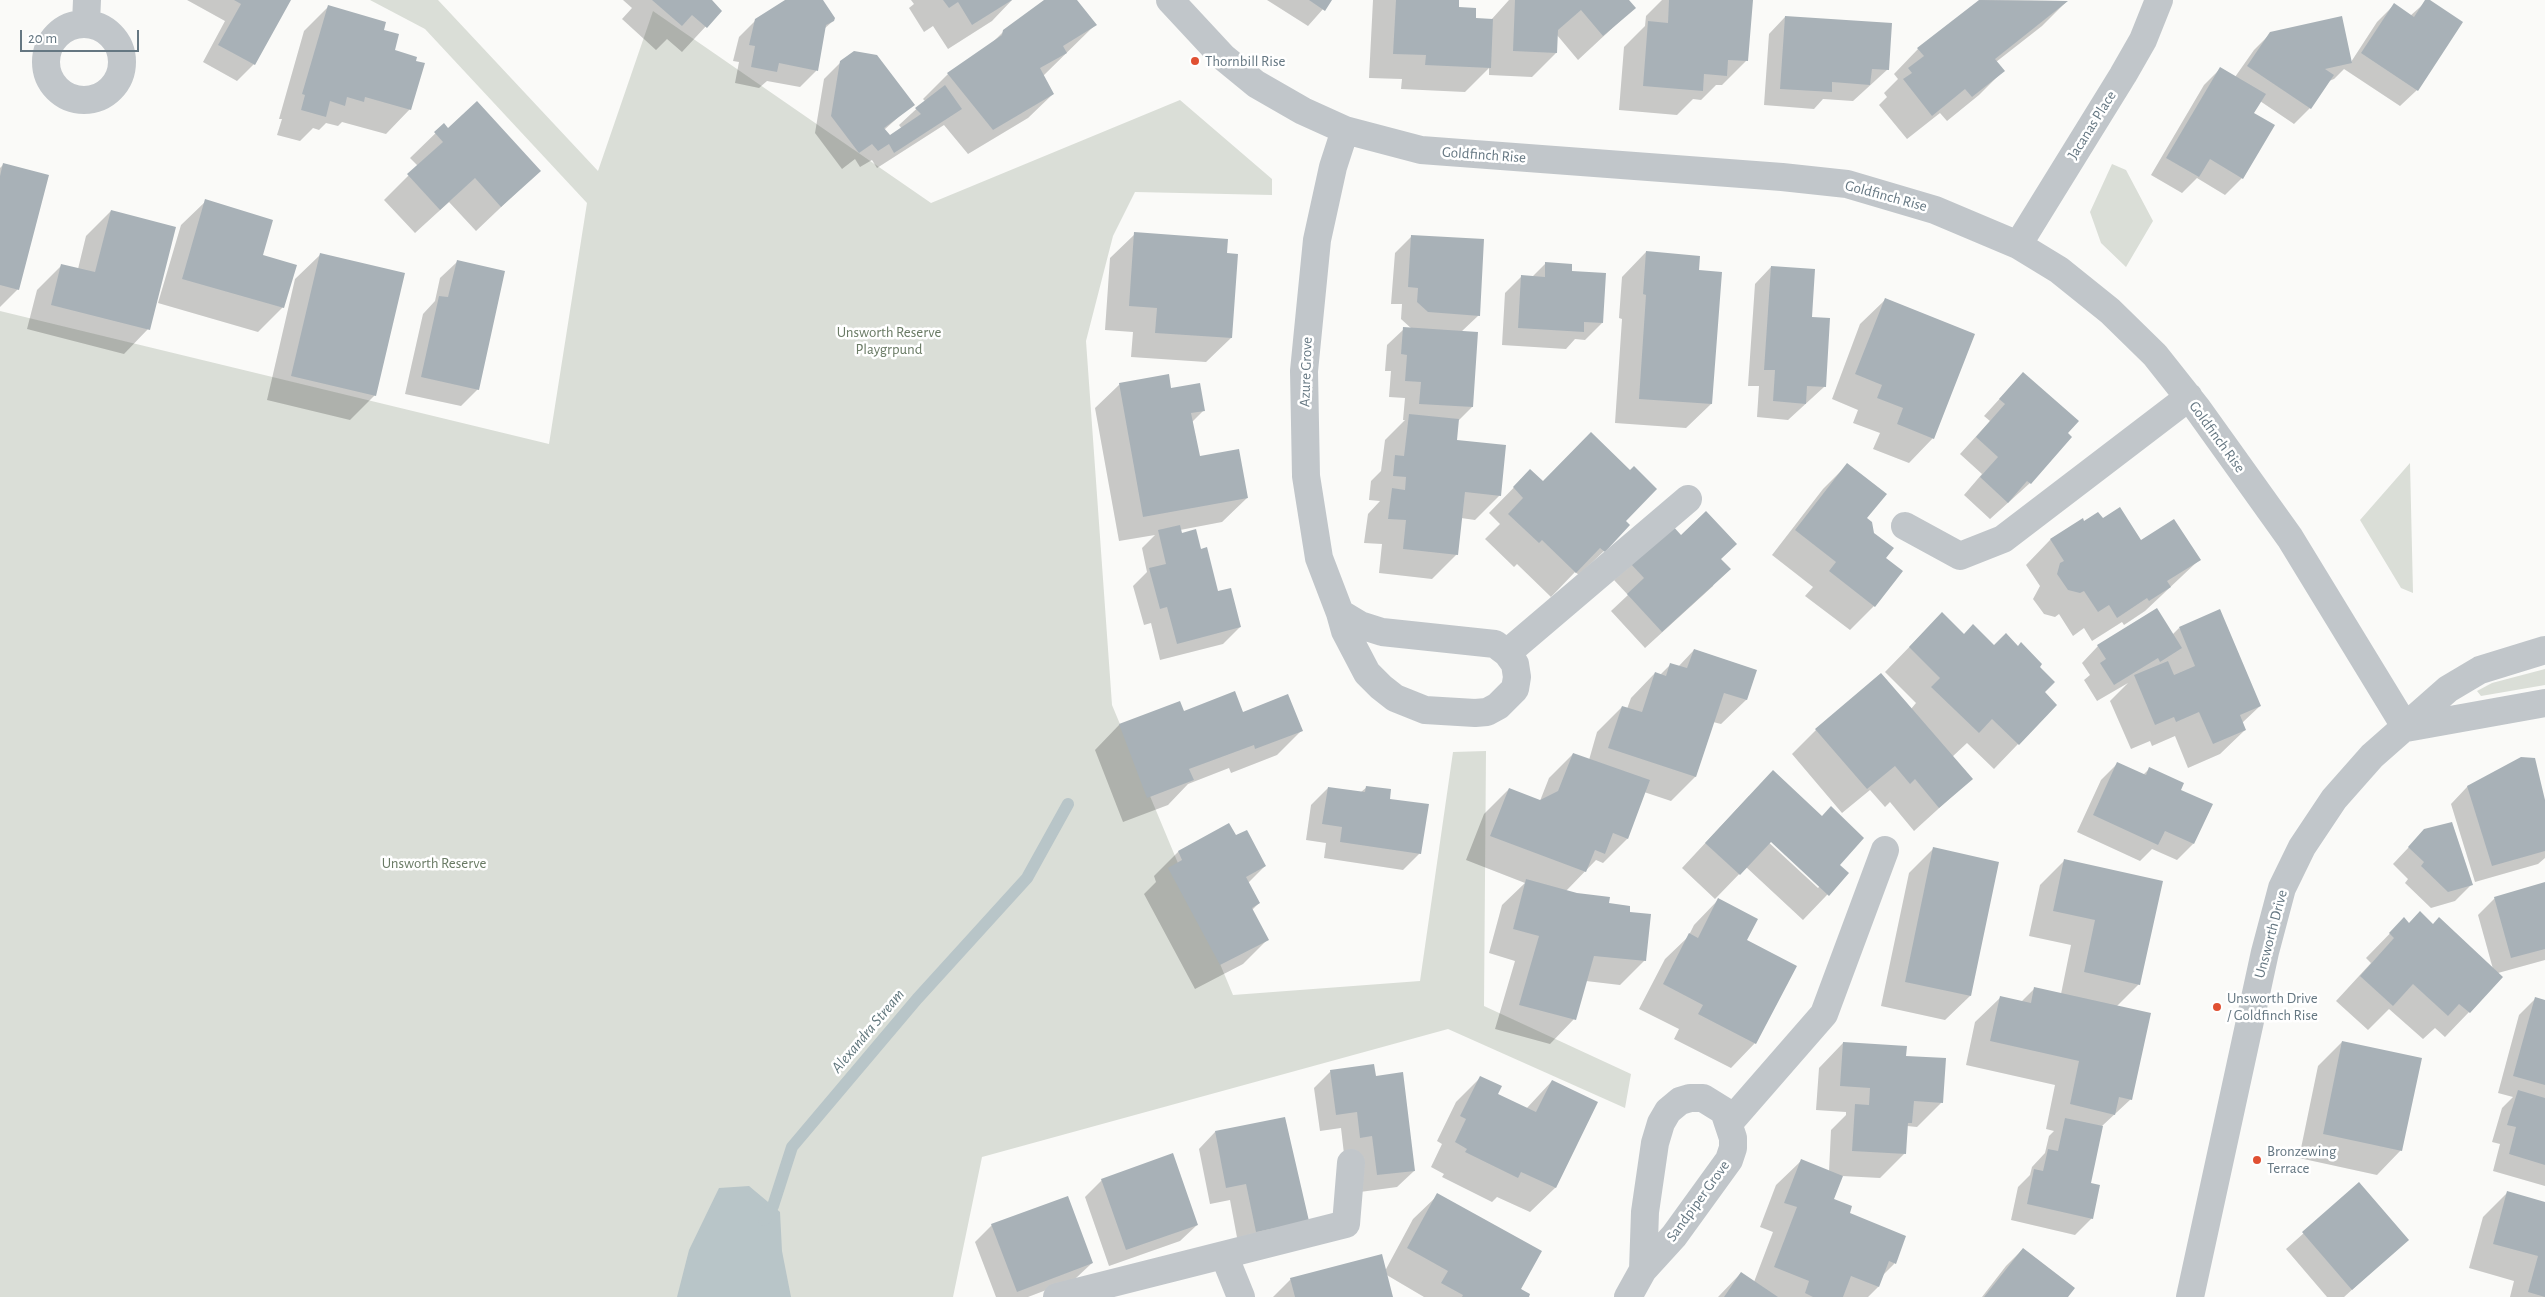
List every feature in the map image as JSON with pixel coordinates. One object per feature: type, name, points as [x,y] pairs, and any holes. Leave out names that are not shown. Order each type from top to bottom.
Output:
[{"type":"street","name":"Goldfinch Rise","points":[[1170,0],[1223,57],[1256,84],[1303,111],[1345,130],[1421,150],[1782,177],[1848,184],[1935,210],[2018,245],[2059,270],[2110,311],[2155,355],[2189,397],[2290,538],[2406,728]]},
{"type":"street","name":"Jacanas Place","points":[[2018,245],[2123,75],[2143,40],[2159,0]]},
{"type":"street","name":"Azure Grove","points":[[1345,130],[1333,167],[1317,240],[1304,371],[1306,476],[1319,558],[1351,643],[1368,673],[1395,698],[1425,710],[1487,712],[1498,706],[1515,689],[1517,677],[1515,664],[1507,653]]},
{"type":"street","points":[[1905,526],[1960,556],[2003,539],[2189,397]]},
{"type":"street","points":[[1340,614],[1360,625],[1382,632],[1478,640],[1495,644],[1507,653],[1688,499]]},
{"type":"street","name":"Unsworth Drive","points":[[2190,1297],[2265,952],[2282,888],[2302,847],[2334,799],[2372,756],[2448,689],[2480,670],[2545,650]]},
{"type":"street","name":"Unsworth Drive","points":[[2406,728],[2545,703]]},
{"type":"street","points":[[1729,1124],[1824,1014],[1885,850]]},
{"type":"street","name":"Sandpiper Grove","points":[[1628,1297],[1643,1270],[1674,1236],[1729,1160],[1733,1148],[1729,1124],[1724,1111],[1703,1098],[1690,1098],[1674,1106],[1661,1123],[1655,1143],[1645,1212],[1643,1270]]},
{"type":"street","points":[[1057,1297],[1346,1224],[1351,1163]]},
{"type":"street","points":[[1224,1255],[1241,1297]]},
{"type":"green space","name":"Unsworth Reserve","points":[[370,0],[438,0],[598,171],[653,11],[931,203],[1180,100],[1272,179],[1272,195],[1135,192],[1113,236],[1086,341],[1112,705],[1233,995],[1420,981],[1453,752],[1486,751],[1484,1006],[1631,1074],[1625,1108],[1448,1029],[982,1157],[953,1297],[0,1297],[0,311],[549,444],[587,203],[425,29]]},
{"type":"green space","points":[[2112,164],[2126,170],[2153,221],[2126,267],[2101,243],[2090,212]]},
{"type":"green space","points":[[2410,463],[2413,593],[2401,588],[2360,520]]},
{"type":"green space","points":[[2545,669],[2545,685],[2481,696],[2477,691],[2492,683]]},
{"type":"shaded area","points":[[749,1186],[780,1212],[782,1251],[791,1297],[677,1297],[689,1250],[719,1188]]},
{"type":"building","points":[[234,0],[291,0],[255,65],[218,45],[241,4]]},
{"type":"building","points":[[652,0],[712,0],[722,11],[707,28],[692,15],[682,26]]},
{"type":"building","points":[[785,0],[823,0],[835,18],[834,21],[826,25],[818,71],[779,63],[777,72],[751,67],[755,46],[749,45],[755,19]]},
{"type":"building","points":[[943,0],[1012,0],[972,25],[958,2],[949,8]]},
{"type":"building","points":[[1044,0],[1077,0],[1097,25],[1063,46],[1067,53],[1040,68],[1054,94],[993,130],[947,73],[1002,35],[1003,30]]},
{"type":"building","points":[[1309,0],[1332,0],[1325,11]]},
{"type":"building","points":[[1396,0],[1459,0],[1459,7],[1476,8],[1476,18],[1493,19],[1491,68],[1425,65],[1426,55],[1393,54]]},
{"type":"building","points":[[1515,0],[1629,0],[1636,8],[1603,36],[1581,10],[1558,30],[1557,53],[1513,51]]},
{"type":"building","points":[[1669,0],[1753,0],[1748,61],[1728,60],[1727,76],[1704,74],[1703,91],[1643,86],[1648,21],[1668,23]]},
{"type":"building","points":[[1979,0],[2068,1],[1995,59],[2005,71],[1972,97],[1965,89],[1932,116],[1903,79],[1912,73],[1908,68],[1924,56],[1917,48]]},
{"type":"building","points":[[2425,0],[2430,0],[2463,22],[2418,91],[2361,53],[2394,3],[2414,17]]},
{"type":"building","points":[[328,5],[386,22],[384,30],[399,34],[395,50],[417,57],[416,61],[425,63],[411,110],[365,97],[364,102],[347,97],[345,106],[330,101],[326,117],[301,110],[305,95],[302,94]]},
{"type":"building","points":[[1785,16],[1892,23],[1889,70],[1872,69],[1870,85],[1832,82],[1832,92],[1780,89]]},
{"type":"building","points":[[2342,16],[2352,63],[2325,69],[2334,75],[2311,109],[2247,66],[2270,32]]},
{"type":"building","points":[[854,51],[877,55],[915,105],[884,128],[890,135],[921,114],[915,108],[945,85],[962,109],[894,153],[889,144],[878,151],[872,144],[859,153],[831,116],[840,61]]},
{"type":"building","points":[[2220,67],[2266,94],[2254,113],[2275,125],[2243,179],[2210,159],[2199,177],[2166,158]]},
{"type":"building","points":[[477,101],[541,171],[501,207],[475,178],[440,210],[407,174],[443,142],[434,132],[444,123],[448,128]]},
{"type":"building","points":[[3,163],[49,175],[19,290],[0,285],[0,176]]},
{"type":"building","points":[[205,199],[273,220],[263,255],[297,265],[284,308],[182,279]]},
{"type":"building","points":[[111,210],[176,227],[150,330],[51,305],[61,264],[95,272]]},
{"type":"building","points":[[1134,232],[1228,239],[1227,253],[1238,254],[1232,338],[1155,333],[1157,308],[1129,306]]},
{"type":"building","points":[[1411,235],[1484,239],[1480,316],[1428,312],[1417,302],[1418,288],[1408,287]]},
{"type":"building","points":[[1646,251],[1700,256],[1699,270],[1722,272],[1712,404],[1639,399],[1646,295],[1643,294]]},
{"type":"building","points":[[320,253],[405,273],[376,396],[291,376]]},
{"type":"building","points":[[457,260],[505,271],[479,390],[421,377],[439,296],[448,297]]},
{"type":"building","points":[[1545,262],[1572,264],[1572,271],[1606,273],[1603,323],[1584,322],[1584,332],[1518,328],[1521,275],[1545,277]]},
{"type":"building","points":[[1771,266],[1815,269],[1812,317],[1830,318],[1826,387],[1807,386],[1806,404],[1773,401],[1775,370],[1764,370]]},
{"type":"building","points":[[1885,298],[1975,334],[1934,439],[1897,424],[1903,408],[1877,398],[1882,385],[1855,374]]},
{"type":"building","points":[[1403,327],[1478,332],[1473,407],[1419,404],[1421,382],[1405,381],[1407,355],[1401,354]]},
{"type":"building","points":[[2023,372],[2079,421],[2068,433],[2072,437],[2031,484],[2027,481],[2008,503],[1980,477],[1998,457],[1976,437],[2005,404],[1999,399]]},
{"type":"building","points":[[1169,374],[1171,388],[1200,383],[1205,411],[1191,413],[1200,456],[1239,449],[1248,498],[1143,517],[1119,383]]},
{"type":"building","points":[[1409,414],[1459,419],[1457,440],[1506,445],[1501,496],[1465,492],[1458,555],[1403,549],[1406,520],[1388,519],[1392,488],[1405,490],[1406,477],[1393,476],[1395,455],[1404,456]]},
{"type":"building","points":[[1591,432],[1630,470],[1634,466],[1657,489],[1626,521],[1630,525],[1605,552],[1600,548],[1576,573],[1542,540],[1539,543],[1508,514],[1523,498],[1513,487],[1530,469],[1543,481]]},
{"type":"building","points":[[1847,463],[1887,494],[1867,518],[1872,522],[1874,533],[1894,548],[1886,558],[1903,571],[1875,607],[1829,571],[1836,562],[1795,530]]},
{"type":"building","points":[[2120,507],[2141,540],[2174,519],[2201,560],[2167,581],[2171,587],[2149,601],[2147,598],[2117,618],[2109,605],[2098,612],[2084,591],[2080,593],[2068,590],[2057,574],[2060,563],[2064,561],[2050,539],[2083,518],[2084,521],[2098,512],[2103,518]]},
{"type":"building","points":[[1706,511],[1737,544],[1721,559],[1731,569],[1662,632],[1627,594],[1644,578],[1630,563],[1672,525],[1681,535]]},
{"type":"building","points":[[1180,525],[1182,533],[1196,529],[1201,549],[1207,547],[1218,591],[1231,588],[1241,627],[1177,644],[1167,607],[1160,609],[1149,568],[1166,564],[1158,530]]},
{"type":"building","points":[[2157,608],[2182,648],[2160,662],[2158,658],[2114,685],[2100,663],[2106,659],[2097,645]]},
{"type":"building","points":[[2220,609],[2261,706],[2240,715],[2246,730],[2213,744],[2199,712],[2176,722],[2174,717],[2155,725],[2134,675],[2168,661],[2174,675],[2195,666],[2179,627]]},
{"type":"building","points":[[1942,612],[1964,634],[1973,624],[1994,645],[2006,633],[2018,646],[2021,642],[2042,664],[2040,667],[2055,682],[2045,692],[2057,705],[2019,745],[1992,719],[1979,733],[1931,687],[1940,678],[1909,647]]},
{"type":"building","points":[[1694,649],[1757,670],[1747,700],[1724,693],[1696,777],[1608,748],[1622,706],[1642,712],[1655,672],[1666,676],[1670,663],[1687,668]]},
{"type":"building","points":[[1881,673],[1973,779],[1939,808],[1915,779],[1910,784],[1895,766],[1867,789],[1815,729]]},
{"type":"building","points":[[1235,691],[1243,712],[1288,694],[1303,731],[1255,749],[1254,745],[1189,769],[1194,780],[1147,798],[1119,724],[1180,701],[1184,711]]},
{"type":"building","points":[[1573,753],[1650,780],[1628,839],[1613,833],[1605,854],[1595,850],[1586,872],[1490,836],[1509,788],[1540,800],[1558,791]]},
{"type":"building","points":[[2521,757],[2535,758],[2545,800],[2545,851],[2492,866],[2467,786]]},
{"type":"building","points":[[2117,762],[2146,775],[2149,767],[2184,783],[2181,790],[2213,804],[2194,844],[2165,831],[2158,845],[2093,815]]},
{"type":"building","points":[[1773,770],[1822,816],[1831,806],[1864,838],[1840,865],[1849,873],[1829,896],[1771,842],[1740,875],[1705,843]]},
{"type":"building","points":[[1366,786],[1391,789],[1390,799],[1429,804],[1421,854],[1340,842],[1342,827],[1322,824],[1328,787],[1365,792]]},
{"type":"building","points":[[2452,822],[2473,885],[2448,892],[2421,866],[2424,862],[2408,847],[2424,829]]},
{"type":"building","points":[[1229,823],[1236,835],[1247,830],[1266,866],[1246,877],[1260,903],[1252,908],[1269,940],[1220,965],[1168,868],[1182,860],[1178,851]]},
{"type":"building","points":[[1933,847],[1999,862],[1971,996],[1905,982]]},
{"type":"building","points":[[2064,859],[2163,881],[2140,985],[2084,972],[2095,920],[2053,911]]},
{"type":"building","points":[[1526,879],[1577,893],[1610,897],[1609,903],[1630,906],[1630,912],[1651,914],[1646,961],[1594,956],[1576,1020],[1519,1005],[1539,936],[1513,929]]},
{"type":"building","points":[[2545,882],[2545,949],[2511,958],[2494,897]]},
{"type":"building","points":[[1718,898],[1758,919],[1747,940],[1797,966],[1756,1044],[1698,1014],[1703,1005],[1663,984],[1689,933],[1698,938]]},
{"type":"building","points":[[2420,911],[2433,924],[2439,917],[2503,977],[2470,1013],[2459,1004],[2448,1016],[2413,984],[2393,1006],[2360,976],[2394,938],[2389,933],[2404,917],[2409,923]]},
{"type":"building","points":[[2034,987],[2151,1013],[2132,1100],[2119,1097],[2115,1115],[2070,1104],[2079,1061],[1990,1041],[2000,996],[2031,1003]]},
{"type":"building","points":[[2535,997],[2545,1000],[2545,1085],[2513,1076]]},
{"type":"building","points":[[2342,1041],[2422,1058],[2402,1151],[2323,1134]]},
{"type":"building","points":[[1843,1042],[1907,1046],[1906,1056],[1946,1058],[1943,1103],[1914,1101],[1912,1123],[1908,1123],[1906,1154],[1852,1151],[1855,1104],[1869,1105],[1870,1088],[1840,1086]]},
{"type":"building","points":[[1374,1064],[1376,1076],[1403,1072],[1415,1171],[1377,1175],[1372,1136],[1360,1138],[1357,1112],[1336,1115],[1330,1070]]},
{"type":"building","points":[[1480,1076],[1502,1086],[1498,1094],[1536,1112],[1552,1080],[1598,1102],[1556,1188],[1521,1172],[1518,1178],[1465,1152],[1467,1149],[1455,1142],[1466,1119],[1460,1116]]},
{"type":"building","points":[[2518,1090],[2545,1098],[2545,1165],[2509,1154],[2516,1127],[2507,1125]]},
{"type":"building","points":[[1285,1117],[1309,1221],[1256,1232],[1246,1184],[1226,1188],[1215,1131]]},
{"type":"building","points":[[2065,1118],[2103,1126],[2091,1183],[2100,1185],[2093,1219],[2027,1204],[2034,1169],[2043,1171],[2048,1149],[2058,1151]]},
{"type":"building","points":[[1173,1153],[1198,1225],[1126,1250],[1101,1179]]},
{"type":"building","points":[[1801,1159],[1843,1176],[1834,1199],[1852,1206],[1850,1213],[1906,1236],[1896,1264],[1889,1261],[1879,1287],[1851,1276],[1843,1297],[1813,1297],[1805,1293],[1809,1281],[1774,1267],[1797,1207],[1784,1203]]},
{"type":"building","points":[[2359,1182],[2409,1240],[2352,1290],[2302,1232]]},
{"type":"building","points":[[2507,1191],[2545,1202],[2545,1297],[2528,1292],[2538,1256],[2493,1244]]},
{"type":"building","points":[[1437,1193],[1542,1251],[1521,1289],[1530,1294],[1529,1297],[1462,1297],[1463,1295],[1441,1283],[1448,1271],[1407,1248]]},
{"type":"building","points":[[1068,1196],[1093,1263],[1017,1292],[991,1224]]},
{"type":"building","points":[[2023,1248],[2075,1288],[2068,1297],[1984,1297]]},
{"type":"building","points":[[1382,1254],[1393,1297],[1295,1297],[1290,1278]]},
{"type":"building","points":[[1741,1272],[1778,1297],[1724,1297]]},
{"type":"waterway","name":"Alexandra Stream","points":[[764,1220],[773,1206],[792,1147],[917,999],[1027,878],[1068,804]]},
{"type":"place","name":"Thornbill Rise","points":[[1195,61]]},
{"type":"place","name":"Unsworth Drive / Goldfinch Rise","points":[[2217,1007]]},
{"type":"place","name":"Bronzewing Terrace","points":[[2257,1160]]},
{"type":"park label","name":"Unsworth Reserve Playgrpund","points":[[889,340]]}]
